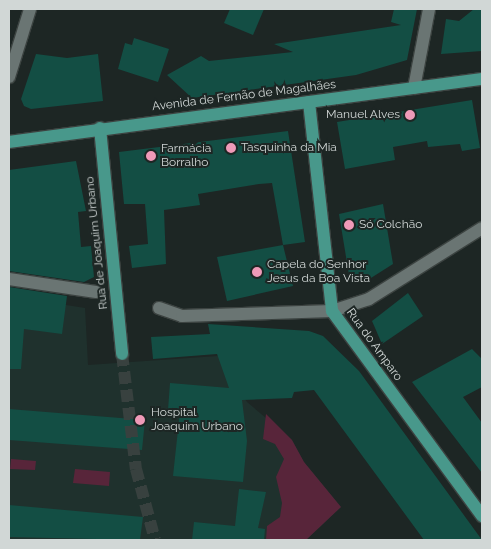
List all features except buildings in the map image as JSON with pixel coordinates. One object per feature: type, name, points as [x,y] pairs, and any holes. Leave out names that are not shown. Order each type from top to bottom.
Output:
[{"type":"main road","name":"Avenida de Fernão de Magalhães","points":[[9,142],[100,128],[482,79]]},
{"type":"main road","name":"Rua do Amparo","points":[[309,102],[332,311],[482,516]]},
{"type":"main road","name":"Rua de Joaquim Urbano","points":[[100,128],[122,354]]},
{"type":"street","points":[[9,77],[30,9]]},
{"type":"street","points":[[414,88],[429,9]]},
{"type":"street","points":[[160,308],[182,316],[332,311],[369,299],[482,228]]},
{"type":"street","points":[[9,279],[96,292]]},
{"type":"shaded area","name":"Hospital Joaquim Urbano","points":[[9,296],[85,308],[88,365],[218,356],[247,402],[292,440],[304,462],[341,507],[306,540],[9,540]]},
{"type":"shaded area","points":[[266,414],[292,440],[304,462],[341,507],[306,540],[266,540],[267,526],[280,517],[282,503],[276,477],[284,459],[275,444],[263,439]]},
{"type":"shaded area","points":[[11,459],[36,461],[35,470],[10,469]]},
{"type":"shaded area","points":[[75,469],[110,472],[109,486],[73,483]]},
{"type":"tunnel","points":[[122,354],[136,469],[155,540]]},
{"type":"place","name":"Manuel Alves","points":[[410,115]]},
{"type":"place","name":"Tasquinha da Mia","points":[[231,148]]},
{"type":"place","name":"Farmácia Borralho","points":[[151,156]]},
{"type":"place","name":"Só Colchão","points":[[349,225]]},
{"type":"place","name":"Capela do Senhor Jesus da Boa Vista","points":[[257,272]]},
{"type":"place","name":"Hospital Joaquim Urbano","points":[[140,420]]}]
